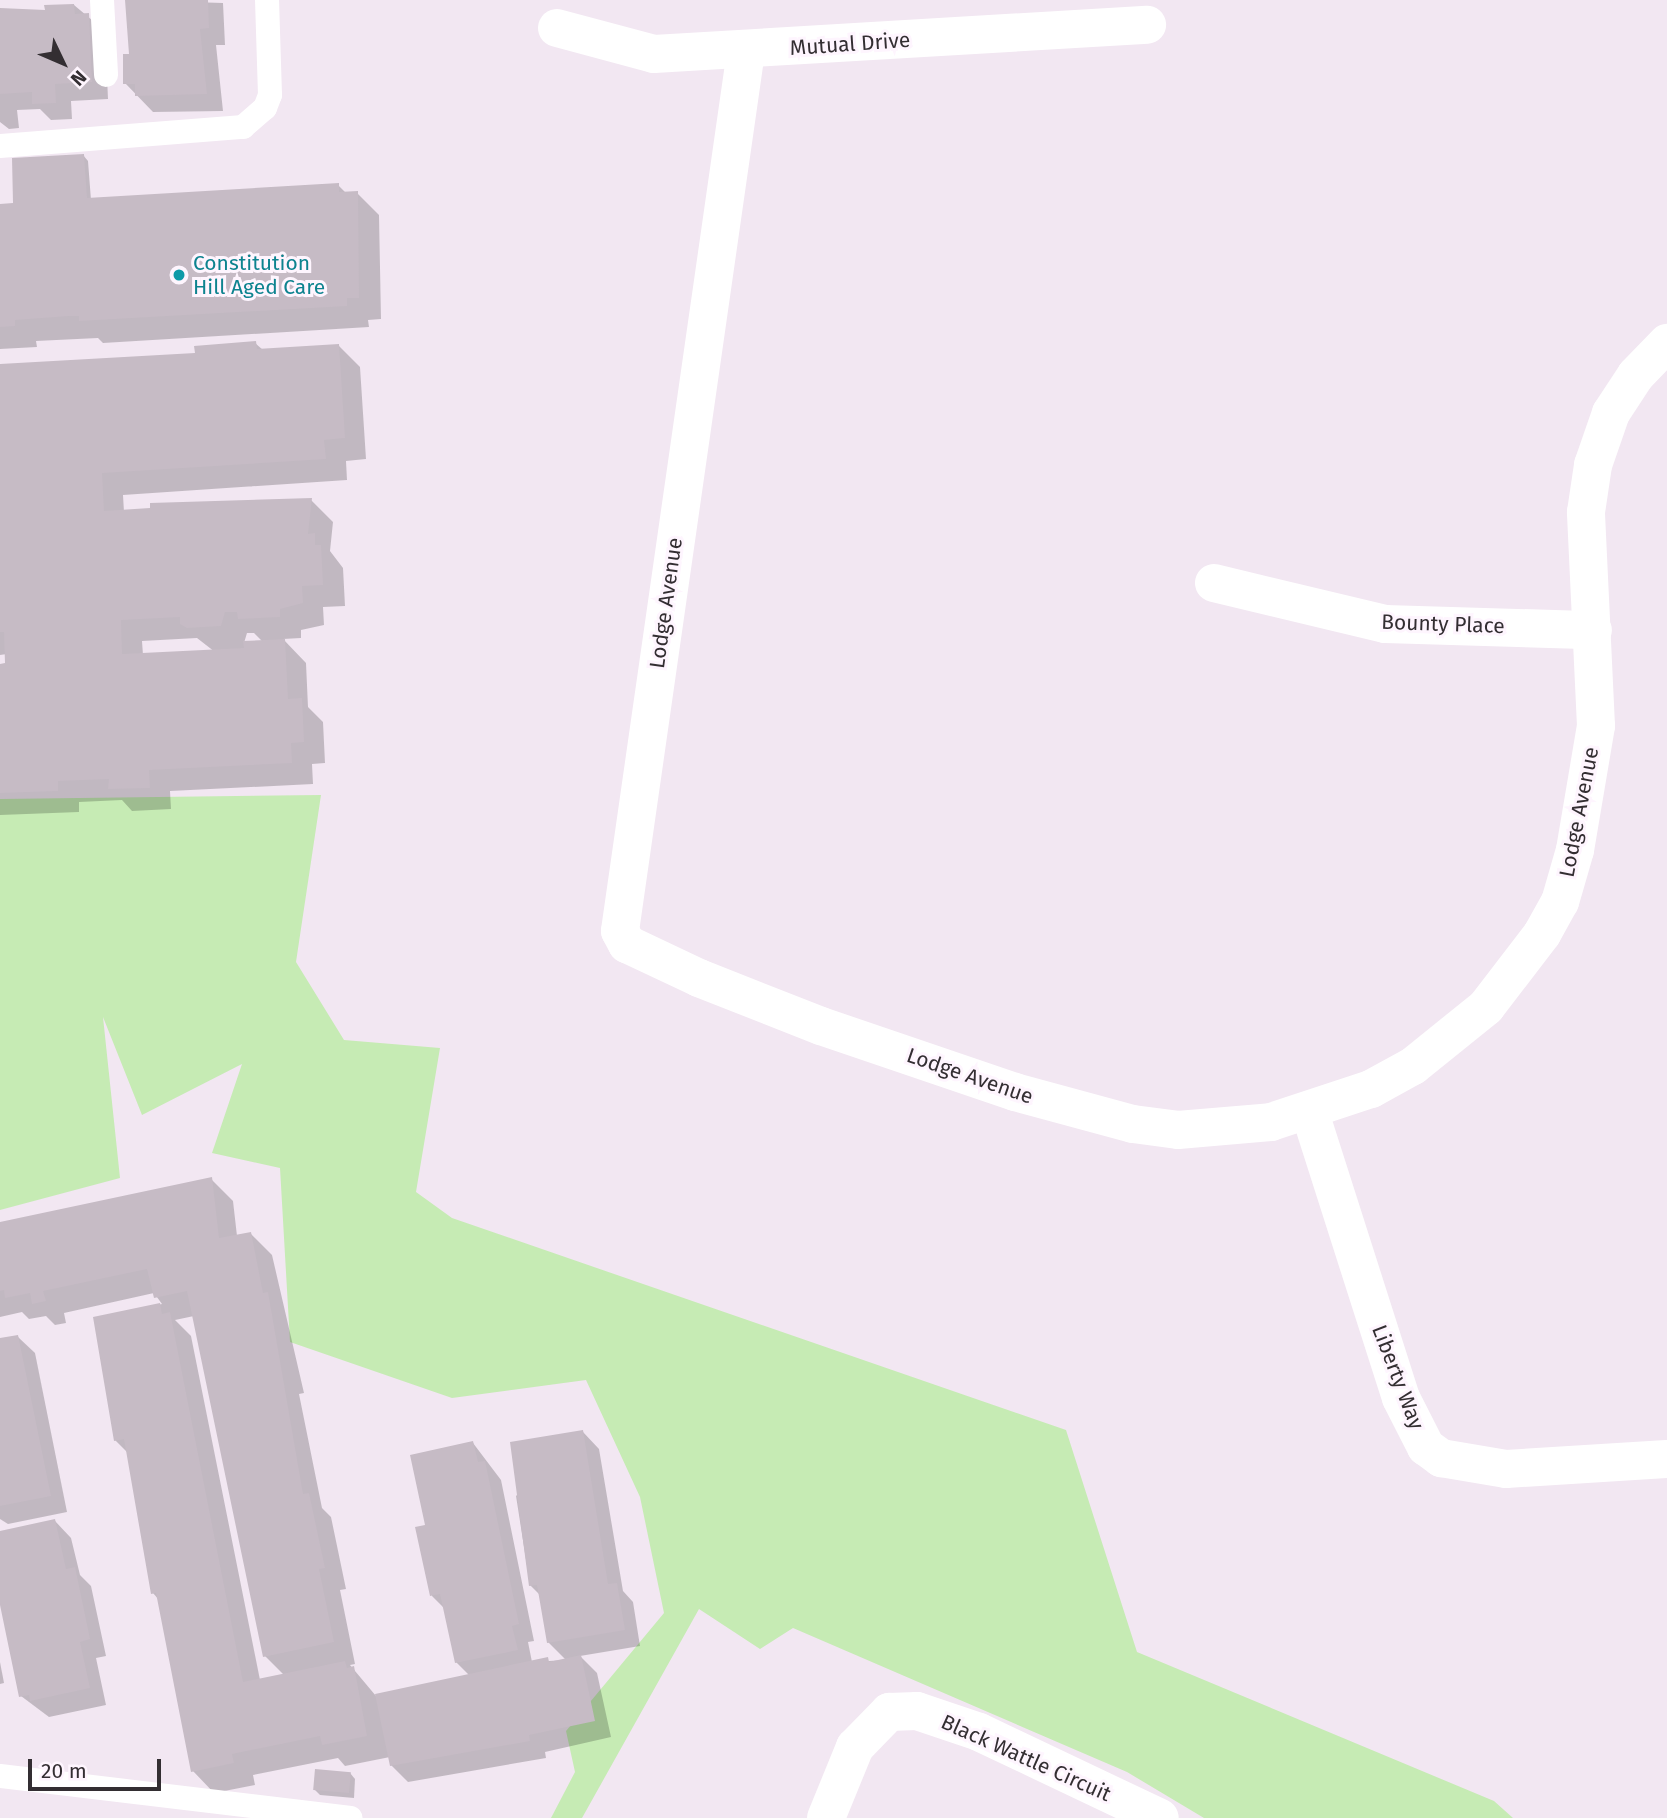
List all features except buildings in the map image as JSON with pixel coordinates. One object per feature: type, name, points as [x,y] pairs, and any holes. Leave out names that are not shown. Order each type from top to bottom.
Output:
[{"type":"street","name":"Mutual Drive","points":[[557,28],[653,54],[746,51],[1147,24]]},
{"type":"street","name":"Lodge Avenue","points":[[746,51],[620,931],[627,944],[665,963],[821,1026],[1081,1112],[1178,1130],[1271,1122],[1310,1113],[1371,1089],[1454,1036],[1486,1007],[1542,934],[1560,902],[1587,793],[1595,726],[1586,512],[1592,464],[1611,413],[1636,375],[1667,343]]},
{"type":"street","name":"Bounty Place","points":[[1214,583],[1385,624],[1593,630]]},
{"type":"street","name":"Liberty Way","points":[[1310,1113],[1401,1398],[1426,1447],[1441,1458],[1506,1469],[1667,1459]]},
{"type":"street","name":"Black Wattle Circuit","points":[[826,1818],[855,1747],[889,1712],[917,1711],[979,1732],[1160,1818]]},
{"type":"lane","points":[[102,0],[106,75]]},
{"type":"lane","points":[[0,146],[243,127],[265,108],[270,95],[267,0]]},
{"type":"lane","points":[[0,1776],[350,1818]]},
{"type":"green space","points":[[321,795],[296,962],[344,1040],[440,1048],[416,1192],[452,1218],[1066,1430],[1137,1652],[1494,1801],[1513,1818],[1204,1818],[1127,1772],[793,1628],[760,1649],[699,1609],[582,1818],[551,1818],[575,1772],[566,1731],[664,1613],[640,1497],[586,1380],[452,1398],[290,1342],[280,1168],[212,1153],[242,1064],[142,1115],[103,1017],[120,1178],[0,1210],[0,799]]},
{"type":"place","name":"Constitution Hill Aged Care","points":[[179,275]]}]
